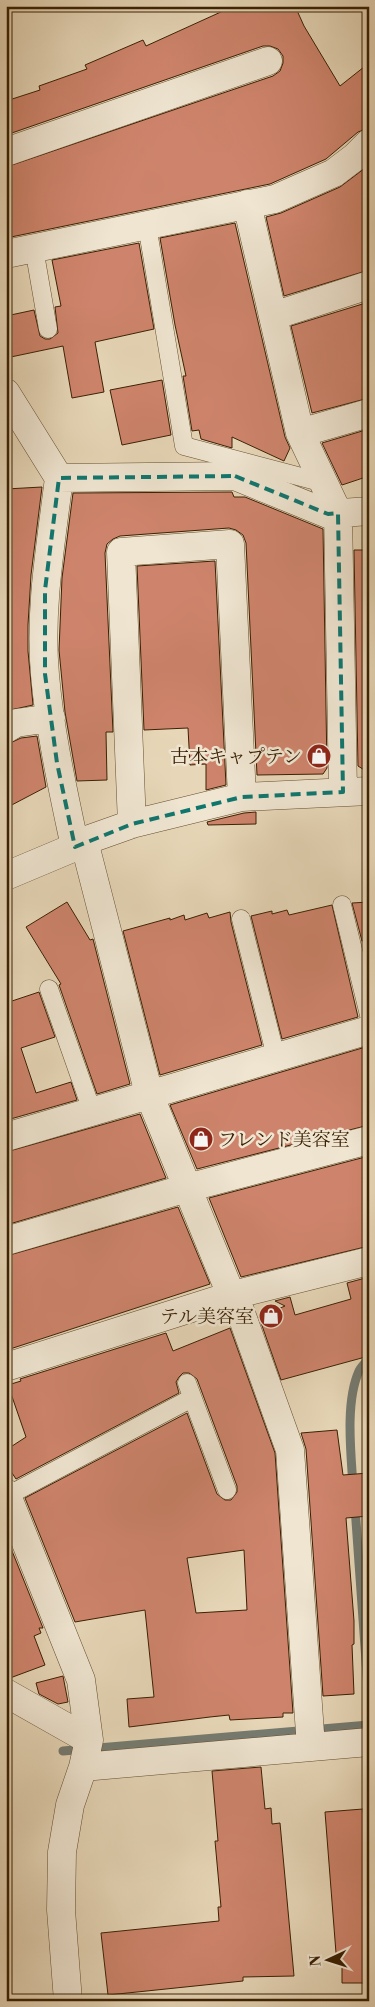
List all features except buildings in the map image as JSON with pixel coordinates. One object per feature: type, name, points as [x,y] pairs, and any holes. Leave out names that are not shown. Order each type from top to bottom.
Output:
[{"type":"street","points":[[6,152],[268,62]]},
{"type":"street","points":[[6,254],[275,199],[334,173],[355,157],[369,143]]},
{"type":"street","points":[[6,876],[79,844],[132,824],[242,797],[356,792],[338,513],[300,432],[247,204]]},
{"type":"street","points":[[273,316],[369,285]]},
{"type":"street","points":[[6,394],[15,424],[59,478],[45,590],[45,674],[57,763],[149,1094],[233,1295],[290,1450],[310,1737]]},
{"type":"street","points":[[300,432],[369,413]]},
{"type":"street","points":[[59,478],[235,476],[328,514],[369,511]]},
{"type":"street","points":[[132,824],[121,552],[230,544],[242,797]]},
{"type":"street","points":[[6,729],[16,723],[51,718]]},
{"type":"street","points":[[6,1138],[369,1030]]},
{"type":"street","points":[[6,1241],[187,1188],[369,1140]]},
{"type":"street","points":[[6,1366],[233,1295],[369,1261]]},
{"type":"street","points":[[7,1494],[81,1680],[86,1752],[70,1805],[62,1852],[61,1910],[68,2001]]},
{"type":"street","points":[[6,1693],[86,1752],[310,1737],[369,1742]]},
{"type":"lane","points":[[146,225],[184,446],[324,483]]},
{"type":"lane","points":[[34,248],[48,329]]},
{"type":"lane","points":[[342,905],[369,1015]]},
{"type":"lane","points":[[240,919],[276,1057]]},
{"type":"lane","points":[[49,989],[92,1111]]},
{"type":"lane","points":[[7,1494],[189,1390],[227,1490]]},
{"type":"highlighted area","points":[[235,476],[328,514],[338,513],[343,792],[242,797],[132,824],[75,847],[57,763],[45,674],[45,590],[59,478]]},
{"type":"waterway","points":[[353,1486],[350,1412],[359,1371],[369,1359]]},
{"type":"waterway","points":[[355,1507],[369,1703]]},
{"type":"waterway","points":[[63,1751],[369,1725]]},
{"type":"place","name":"古本キャプテン","points":[[319,756]]},
{"type":"place","name":"フレンド美容室","points":[[201,1139]]},
{"type":"place","name":"テル美容室","points":[[271,1316]]}]
